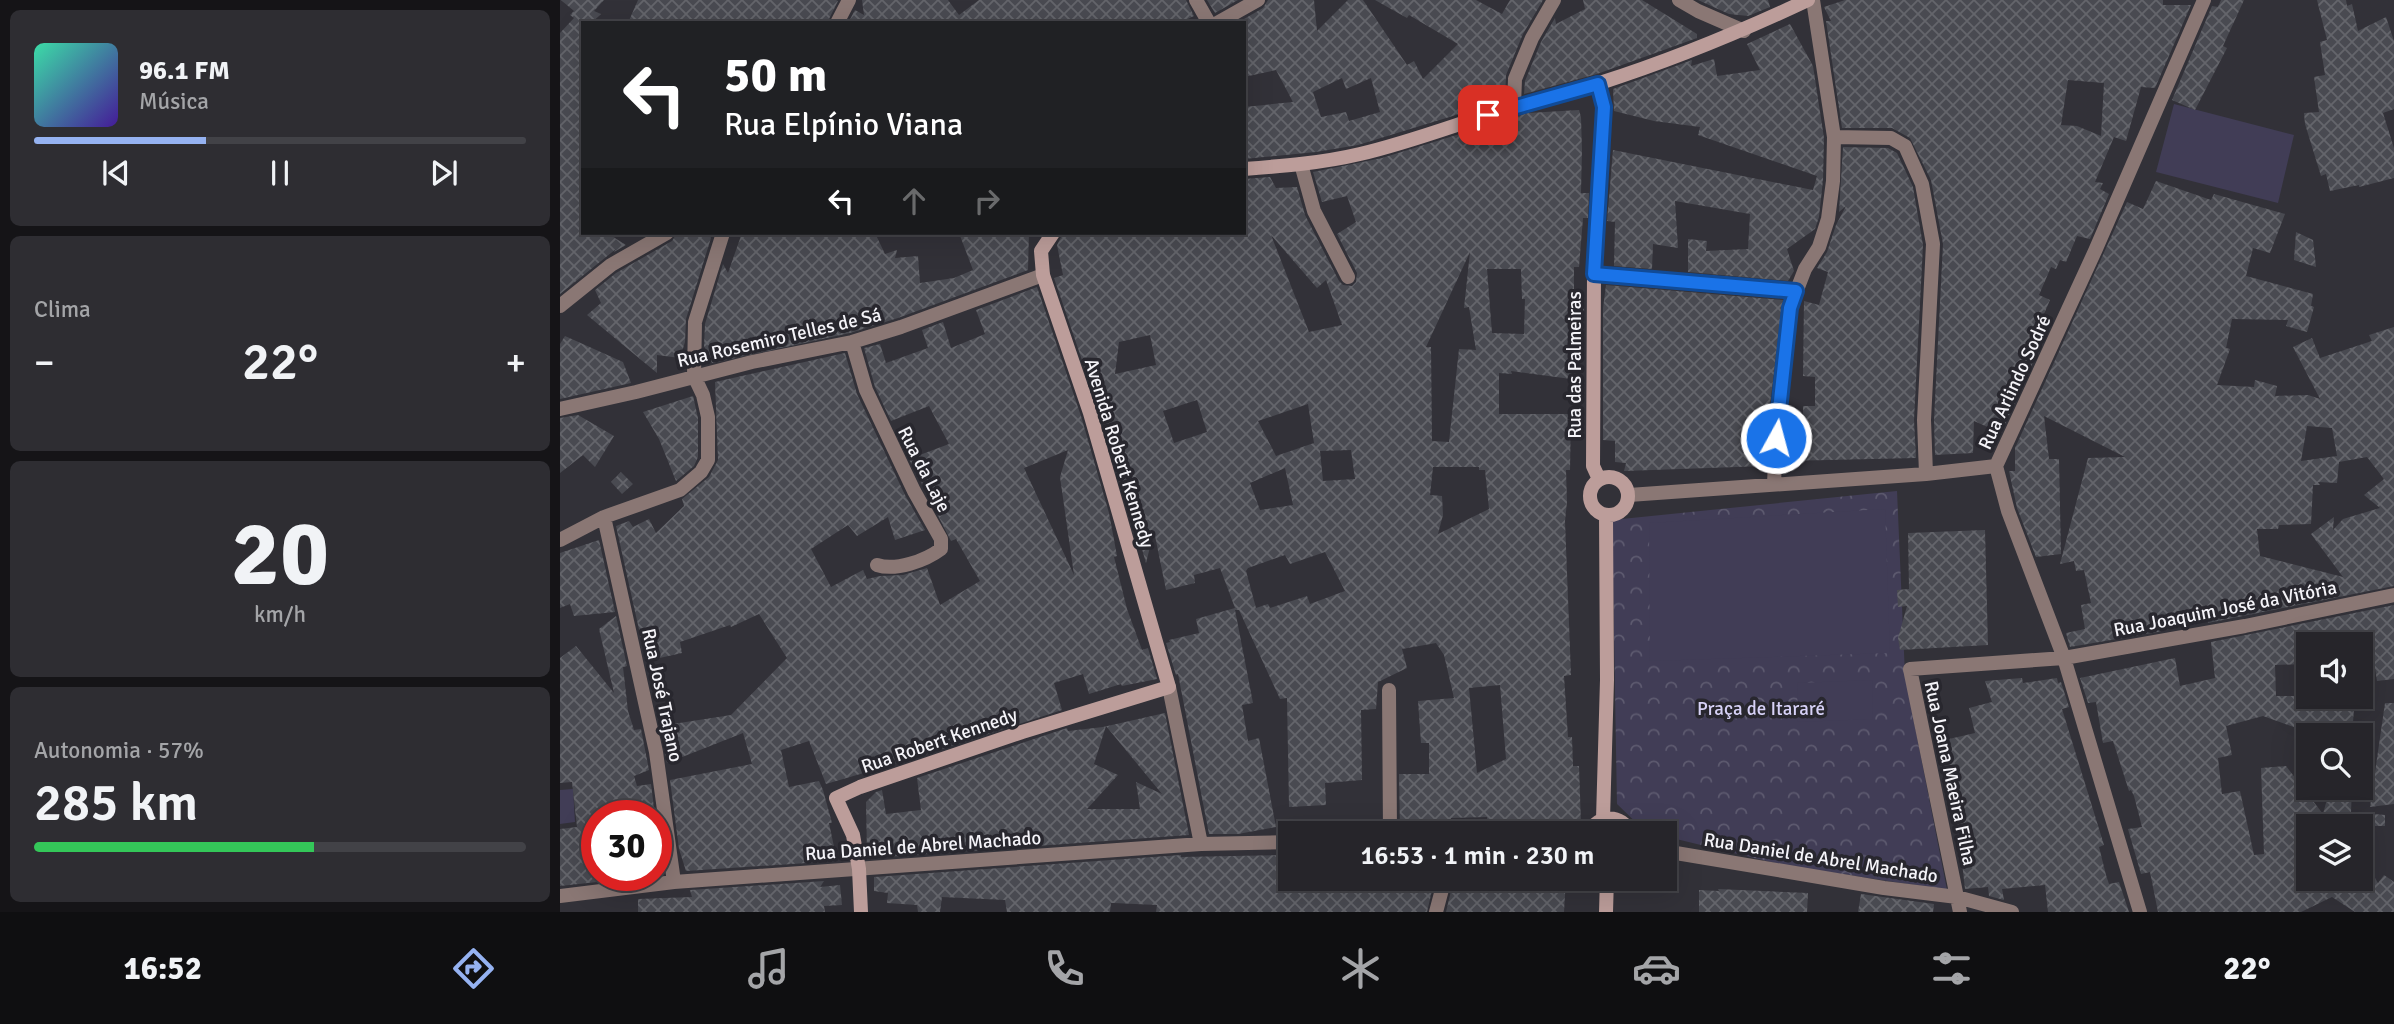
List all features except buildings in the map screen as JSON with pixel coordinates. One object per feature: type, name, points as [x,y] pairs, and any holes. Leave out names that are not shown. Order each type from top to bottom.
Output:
[{"type":"street","points":[[838,21],[849,0]]},
{"type":"street","points":[[1196,0],[1208,21]]},
{"type":"street","points":[[1221,21],[1258,0]]},
{"type":"street","points":[[1514,106],[1515,79],[1532,38],[1554,0]]},
{"type":"street","points":[[1679,0],[1744,31]]},
{"type":"street","points":[[1246,169],[1357,155],[1399,144],[1514,106],[1598,84],[1744,31],[1810,0],[1834,137],[1833,181],[1828,219],[1819,247],[1805,269],[1790,308],[1776,438],[1774,484]]},
{"type":"street","name":"Rua Arlindo Sodré","points":[[2140,912],[2064,658],[2008,511],[1996,466],[2095,251],[2204,0]]},
{"type":"street","name":"Rua das Palmeiras","points":[[1598,84],[1604,107],[1594,274],[1593,466],[1599,479]]},
{"type":"street","points":[[1834,137],[1891,138],[1905,146],[1922,184],[1933,244],[1924,420],[1926,474]]},
{"type":"street","points":[[1301,164],[1314,211],[1348,277]]},
{"type":"street","points":[[560,306],[611,265],[664,235]]},
{"type":"street","points":[[560,540],[604,517],[680,490],[701,472],[708,460],[708,417],[703,395],[694,376],[695,322],[722,235]]},
{"type":"street","name":"Avenida Robert Kennedy","points":[[1053,235],[1041,251],[1043,275],[1090,414],[1169,687]]},
{"type":"street","points":[[1594,274],[1796,291]]},
{"type":"street","name":"Rua Rosemiro Telles de Sá","points":[[560,409],[752,362],[852,342],[1043,275]]},
{"type":"street","name":"Rua da Laje","points":[[852,342],[875,411],[941,539],[941,549],[930,558],[901,565],[877,565]]},
{"type":"street","points":[[1629,495],[1926,474],[1996,466]]},
{"type":"street","points":[[1612,476],[1624,482],[1629,495],[1626,506],[1618,514],[1606,516],[1595,511],[1589,500],[1591,488],[1599,479],[1612,476]]},
{"type":"street","points":[[1603,819],[1607,680],[1606,516]]},
{"type":"street","name":"Rua José Trajano","points":[[604,517],[656,752],[674,883]]},
{"type":"street","name":"Rua Joaquim José da Vitória","points":[[2064,658],[2245,626],[2394,595]]},
{"type":"street","name":"Rua Joana Maeira Filha","points":[[1960,912],[1910,669],[2064,658]]},
{"type":"street","points":[[1169,687],[1201,844]]},
{"type":"street","name":"Rua Robert Kennedy","points":[[861,912],[859,869],[853,835],[836,798],[860,787],[1022,732],[1169,687]]},
{"type":"street","points":[[1389,690],[1390,821]]},
{"type":"street","points":[[1600,821],[1621,821]]},
{"type":"street","name":"Rua Daniel de Abrel Machado","points":[[560,896],[674,883],[859,869],[1201,844],[1278,842]]},
{"type":"street","name":"Rua Daniel de Abrel Machado","points":[[1677,853],[1884,888],[1956,897],[2012,912]]},
{"type":"street","points":[[1436,912],[1441,891]]},
{"type":"street","points":[[1606,912],[1607,891]]},
{"type":"green space","points":[[2174,104],[2294,135],[2278,203],[2156,172]]},
{"type":"green space","name":"Praça de Itararé","points":[[1897,491],[1905,676],[1947,890],[1783,865],[1677,839],[1677,821],[1635,821],[1617,804],[1612,520]]},
{"type":"green space","points":[[1885,509],[1890,653],[1650,661],[1649,523]]},
{"type":"green space","points":[[1872,680],[1873,719],[1798,722],[1797,683]]},
{"type":"green space","points":[[573,789],[575,822],[560,824],[560,790]]},
{"type":"route","points":[[1488,115],[1598,84],[1604,107],[1594,274],[1796,291],[1790,308],[1776,438]]}]
